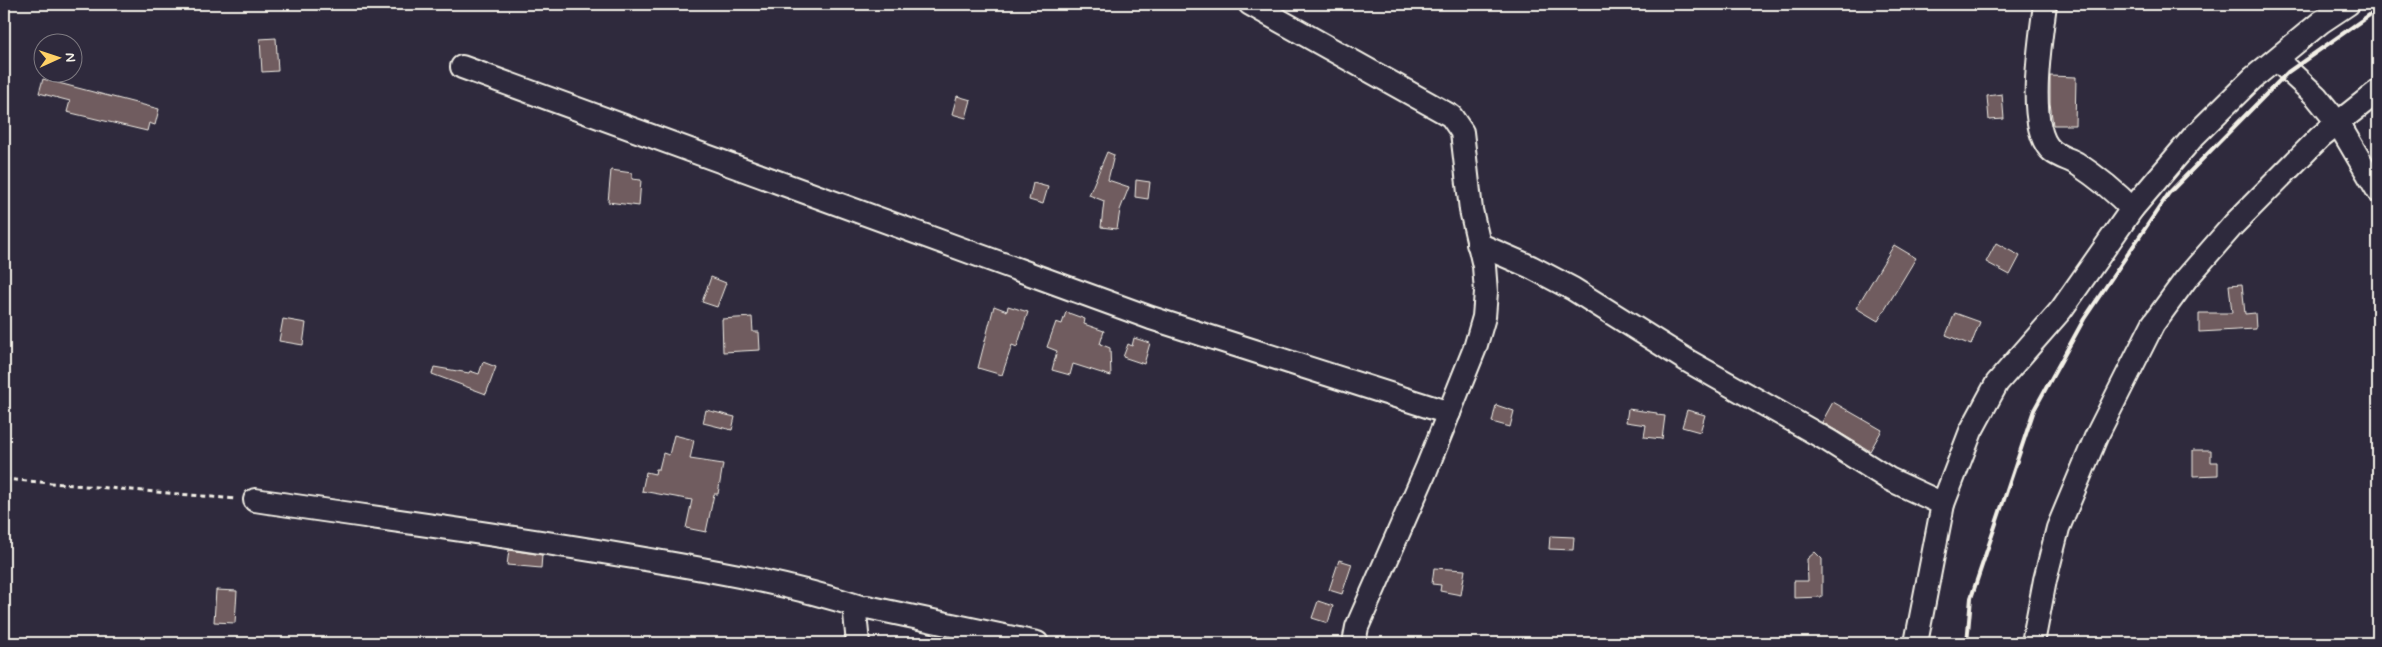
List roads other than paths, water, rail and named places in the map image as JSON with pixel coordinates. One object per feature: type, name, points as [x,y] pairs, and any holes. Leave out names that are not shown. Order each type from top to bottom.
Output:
[{"type":"street","points":[[1250,4],[1417,95],[1451,116],[1462,132],[1471,210],[1485,275],[1484,317],[1475,348],[1357,628],[1354,643]]},
{"type":"street","points":[[2045,4],[2037,99],[2037,122],[2042,138],[2053,152],[2074,162],[2097,177],[2132,209]]},
{"type":"street","points":[[1916,643],[1943,504],[1971,431],[1997,383],[2061,310],[2132,209],[2194,136],[2253,78],[2321,22],[2348,4]]},
{"type":"street","points":[[2277,60],[2316,96],[2338,123],[2378,191]]},
{"type":"street","points":[[462,67],[1151,318],[1449,413]]},
{"type":"street","points":[[2033,643],[2045,580],[2058,528],[2096,437],[2153,324],[2186,278],[2234,224],[2320,137],[2378,91]]},
{"type":"street","points":[[1478,244],[1532,267],[1573,289],[1688,360],[1829,441],[1889,479],[1943,504]]},
{"type":"street","points":[[255,500],[554,543],[715,571],[824,595],[861,607],[876,608],[1037,643]]},
{"type":"street","points":[[858,643],[856,614],[857,610],[861,607]]},
{"type":"railway","points":[[1967,643],[1971,598],[2034,410],[2084,319],[2169,193],[2288,72],[2378,9]]}]
